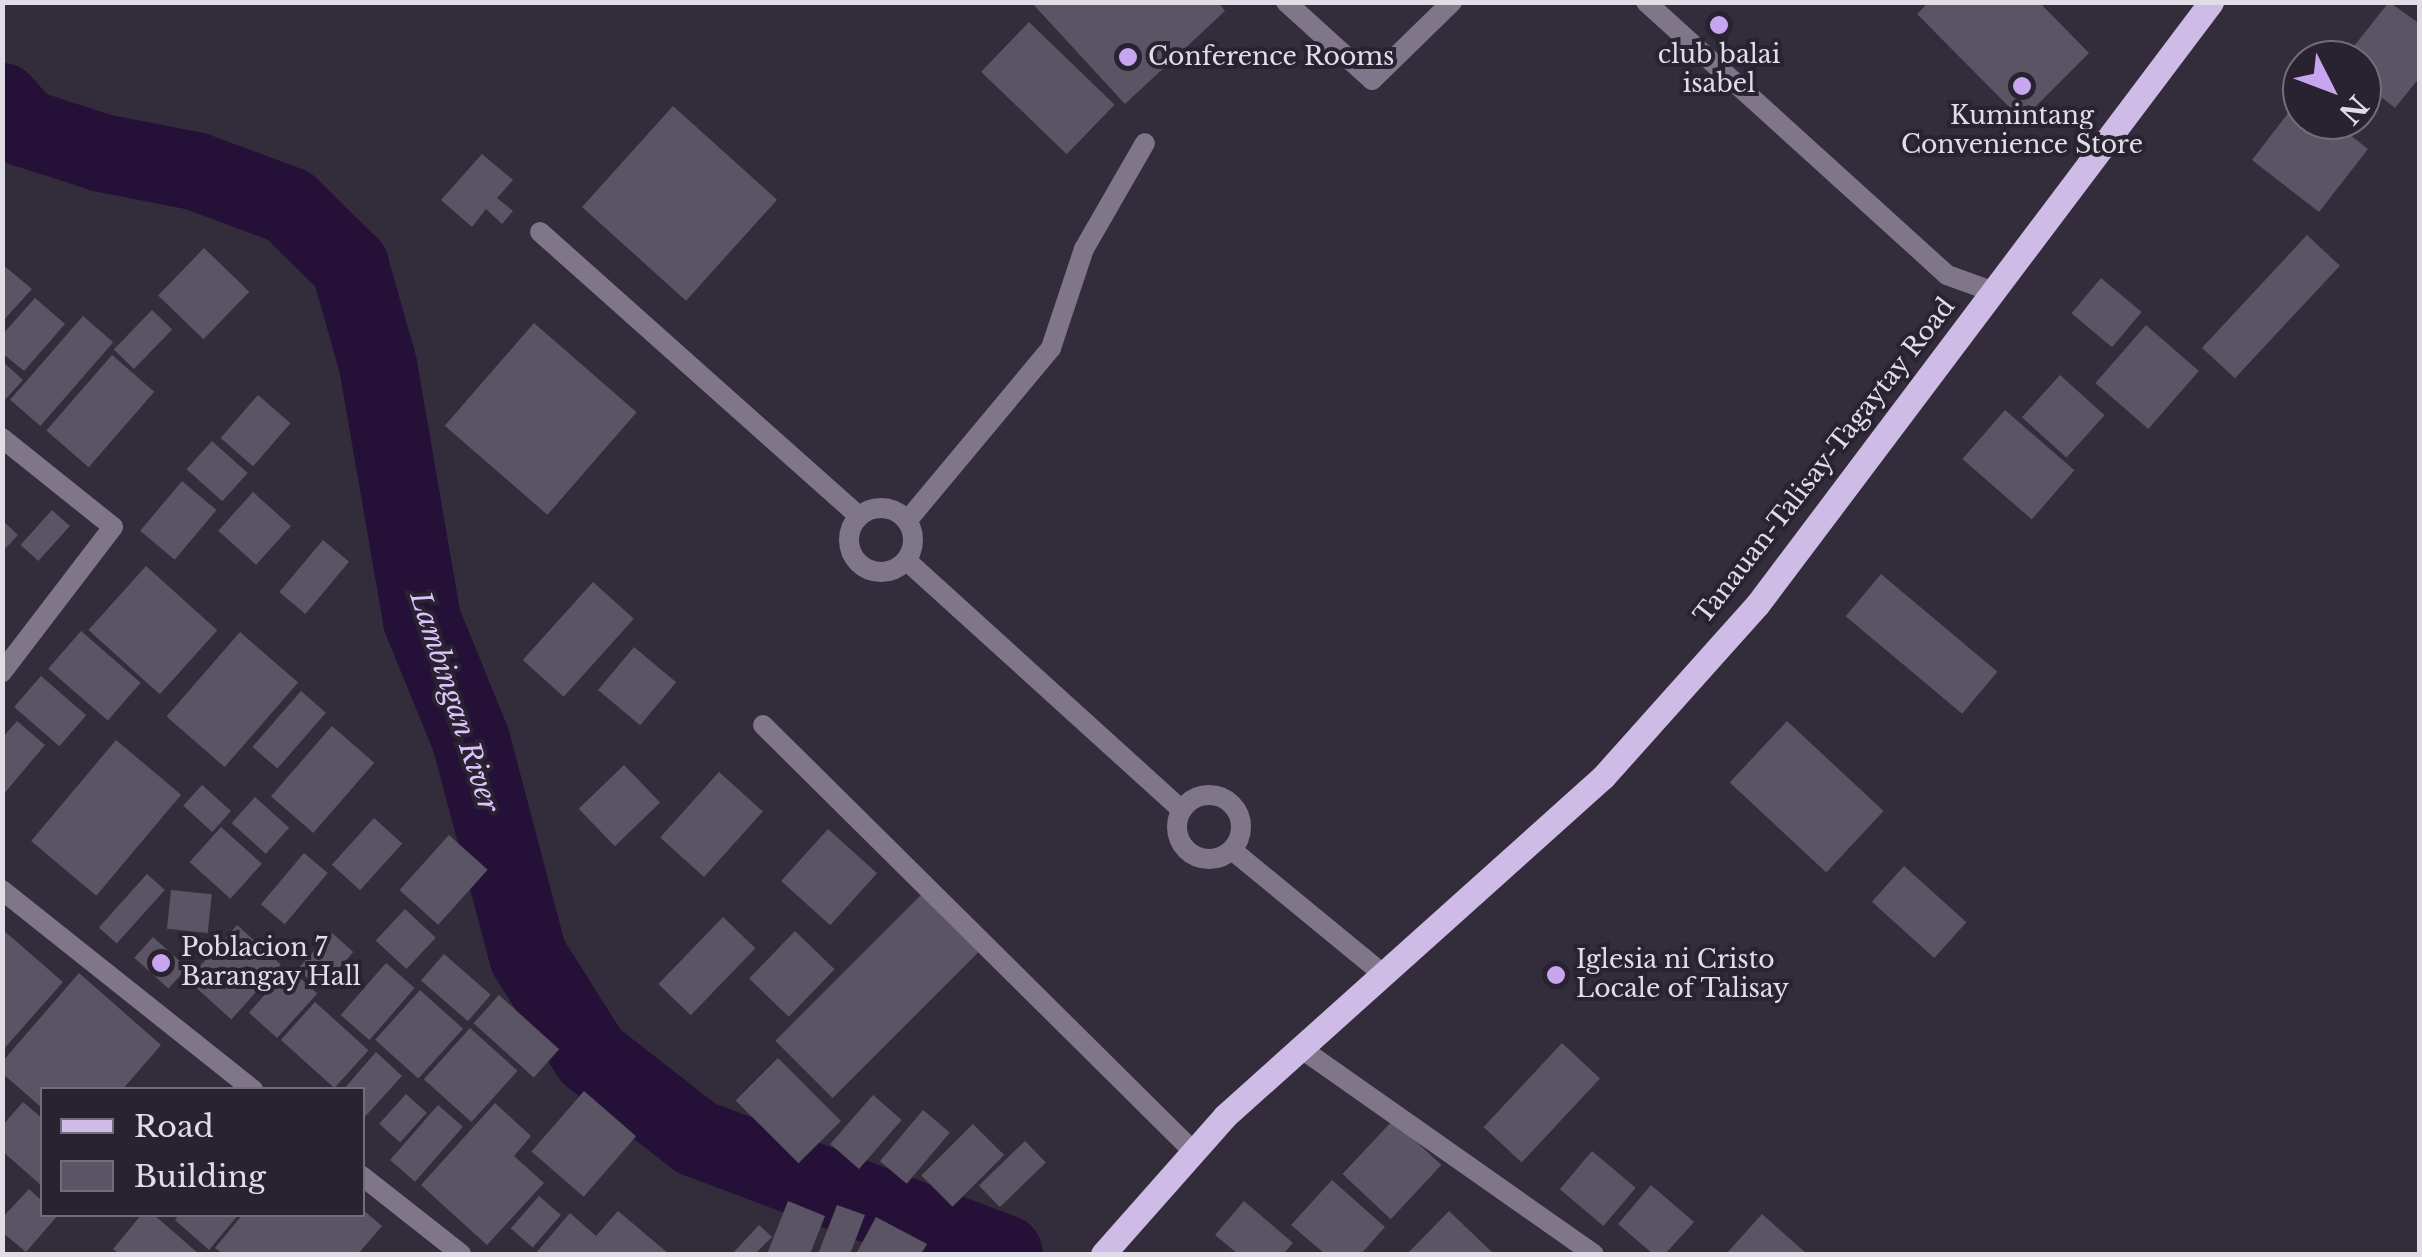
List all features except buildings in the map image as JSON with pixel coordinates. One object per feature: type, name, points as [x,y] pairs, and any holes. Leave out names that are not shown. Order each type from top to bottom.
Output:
[{"type":"main road","name":"Tanauan-Talisay-Tagaytay Road","points":[[1106,1251],[1193,1151],[1299,1048],[1603,777],[1758,605],[2211,2]]},
{"type":"street","points":[[1286,2],[1372,80],[1452,2]]},
{"type":"street","points":[[1646,2],[1948,275],[1994,292]]},
{"type":"street","points":[[907,520],[1051,348],[1084,249],[1145,144]]},
{"type":"street","points":[[540,232],[859,516]]},
{"type":"street","points":[[2,438],[114,527],[2,672]]},
{"type":"street","points":[[878,507],[907,520],[913,540],[906,560],[878,572],[859,564],[849,546],[859,516],[878,507]]},
{"type":"street","points":[[906,560],[1182,810]]},
{"type":"street","points":[[763,726],[1193,1151]]},
{"type":"street","points":[[1200,796],[1230,802],[1241,822],[1232,850],[1214,860],[1185,850],[1177,831],[1182,810],[1200,796]]},
{"type":"street","points":[[1232,850],[1383,974]]},
{"type":"street","points":[[2,890],[250,1087]]},
{"type":"street","points":[[1299,1048],[1593,1254]]},
{"type":"street","points":[[365,1178],[462,1254]]},
{"type":"waterway","name":"Lambingan River","points":[[2,102],[25,128],[102,153],[195,171],[289,206],[350,266],[378,365],[422,620],[471,740],[528,956],[591,1056],[696,1138],[1004,1254]]},
{"type":"place","name":"club balai isabel","points":[[1719,25]]},
{"type":"place","name":"Conference Rooms","points":[[1128,57]]},
{"type":"place","name":"Kumintang Convenience Store","points":[[2022,86]]},
{"type":"place","name":"Poblacion 7 Barangay Hall","points":[[161,963]]},
{"type":"place","name":"Iglesia ni Cristo Locale of Talisay","points":[[1556,975]]}]
